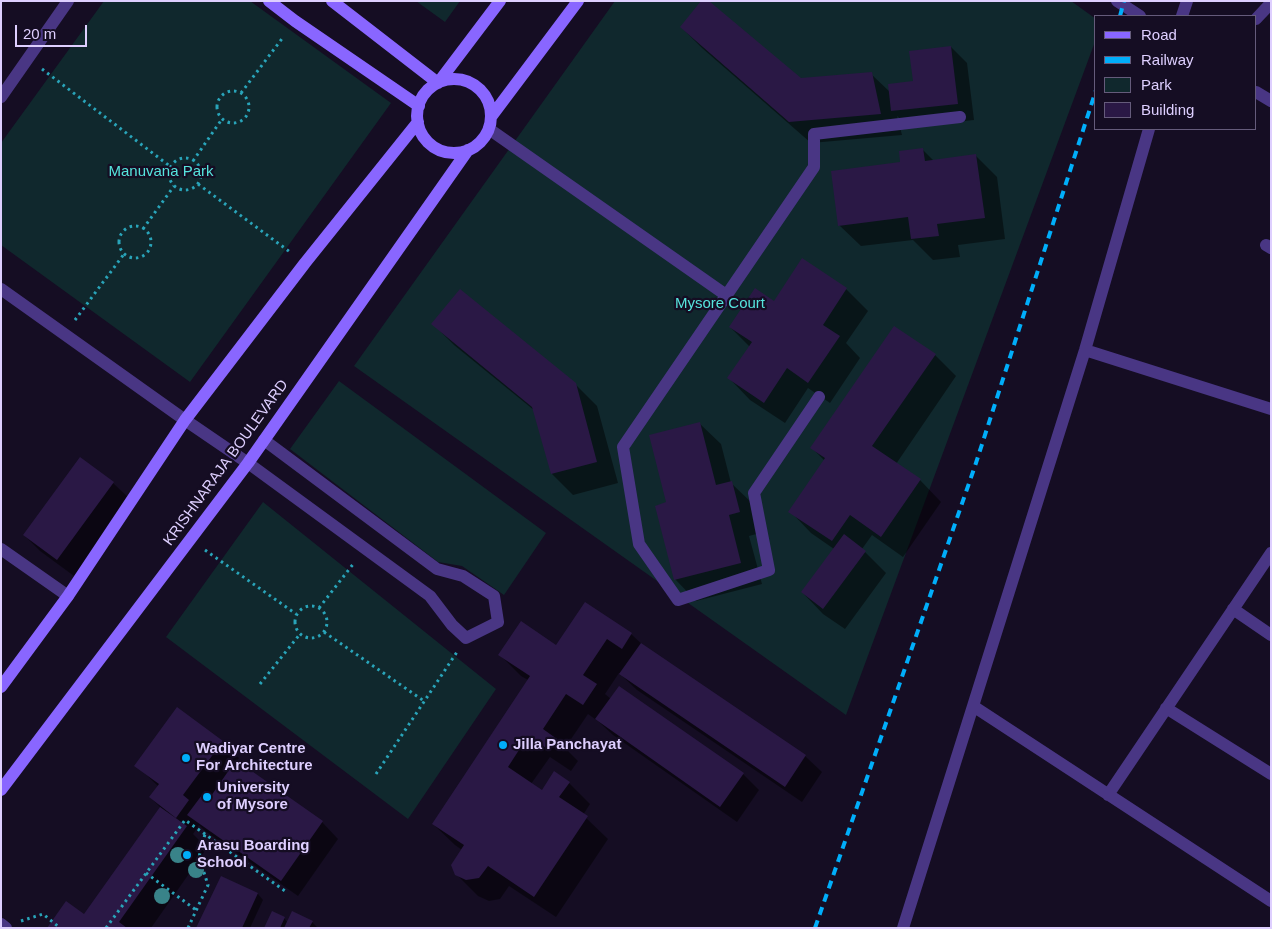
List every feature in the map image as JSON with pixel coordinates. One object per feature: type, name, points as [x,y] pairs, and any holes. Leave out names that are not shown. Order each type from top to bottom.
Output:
[{"type":"main road","points":[[269,1],[419,106]]},
{"type":"main road","points":[[332,1],[438,82]]},
{"type":"main road","points":[[500,1],[438,82],[429,88],[419,106],[417,116],[419,128],[425,138],[434,146],[445,151],[457,153],[468,150],[484,138],[490,123],[578,1]]},
{"type":"main road","points":[[438,82],[450,79],[463,80],[474,85],[484,94],[489,105],[490,123]]},
{"type":"main road","points":[[1,687],[68,596],[185,420],[305,263],[418,122]]},
{"type":"main road","name":"KRISHNARAJA BOULEVARD","points":[[1,790],[248,463],[468,150]]},
{"type":"street","points":[[1,98],[68,1]]},
{"type":"street","points":[[1116,1],[1138,15]]},
{"type":"street","points":[[1182,15],[1187,1]]},
{"type":"street","points":[[1257,18],[1271,3]]},
{"type":"street","points":[[1257,93],[1271,101]]},
{"type":"street","points":[[819,397],[754,493],[769,570],[678,600],[639,544],[623,446],[814,167],[814,134],[960,117]]},
{"type":"street","points":[[490,123],[726,295]]},
{"type":"street","points":[[903,928],[1085,350],[1149,130]]},
{"type":"street","points":[[1,289],[248,463],[430,596],[452,625],[466,638],[498,622],[494,596],[463,576],[437,569],[264,440]]},
{"type":"street","points":[[1085,350],[1271,409]]},
{"type":"street","points":[[1,548],[68,596]]},
{"type":"street","points":[[1108,794],[1271,553]]},
{"type":"street","points":[[1233,609],[1271,635]]},
{"type":"street","points":[[973,706],[1271,901]]},
{"type":"street","points":[[1166,708],[1271,774]]},
{"type":"path","points":[[241,93],[295,21]]},
{"type":"path","points":[[28,60],[171,167]]},
{"type":"path","points":[[226,92],[241,93],[248,102],[249,107],[246,117],[238,123],[222,119],[217,110],[217,105],[222,96],[226,92]]},
{"type":"path","points":[[193,161],[222,119]]},
{"type":"path","points":[[184,158],[193,161],[200,169],[201,174],[198,184],[190,190],[179,189],[174,186],[169,177],[174,162],[184,158]]},
{"type":"path","points":[[198,184],[305,263]]},
{"type":"path","points":[[143,229],[174,186]]},
{"type":"path","points":[[133,227],[143,229],[150,237],[151,242],[148,252],[139,258],[124,254],[120,250],[118,240],[123,231],[133,227]]},
{"type":"path","points":[[65,335],[124,254]]},
{"type":"path","points":[[190,539],[296,614]]},
{"type":"path","points":[[319,608],[366,549]]},
{"type":"path","points":[[304,607],[319,608],[326,616],[324,632],[315,637],[304,637],[296,630],[296,614],[304,607]]},
{"type":"path","points":[[324,632],[424,702]]},
{"type":"path","points":[[260,684],[300,634]]},
{"type":"path","points":[[376,774],[466,638]]},
{"type":"path","points":[[106,928],[185,820],[285,891]]},
{"type":"path","points":[[188,928],[208,885],[199,857],[205,834]]},
{"type":"path","points":[[146,873],[196,910]]},
{"type":"path","points":[[4,926],[43,914],[60,928]]},
{"type":"green space","name":"Manuvana Park","points":[[104,1],[250,1],[391,103],[190,382],[1,245],[1,143]]},
{"type":"green space","points":[[416,1],[460,1],[445,22]]},
{"type":"green space","name":"Mysore Court","points":[[615,1],[1071,1],[1094,18],[1094,44],[846,715],[354,366]]},
{"type":"green space","points":[[339,381],[546,533],[504,595],[462,566],[438,562],[290,449]]},
{"type":"green space","points":[[263,502],[496,689],[408,819],[166,637]]},
{"type":"building","points":[[701,1],[709,1],[801,78],[872,72],[881,114],[789,122],[680,27]]},
{"type":"building","points":[[951,46],[958,104],[891,111],[888,84],[913,81],[909,51]]},
{"type":"building","points":[[923,148],[925,161],[976,154],[985,218],[937,224],[939,236],[911,239],[908,217],[838,226],[831,171],[900,162],[899,151]]},
{"type":"building","points":[[802,258],[847,288],[823,325],[840,336],[808,383],[787,368],[764,403],[727,378],[752,342],[729,327],[755,288],[774,301]]},
{"type":"building","points":[[460,289],[576,383],[597,462],[551,474],[532,407],[431,324]]},
{"type":"building","points":[[894,326],[936,354],[872,446],[921,479],[881,537],[850,515],[832,541],[788,512],[825,458],[810,448]]},
{"type":"building","points":[[700,422],[716,485],[732,481],[740,512],[729,515],[741,563],[674,580],[655,506],[666,502],[649,435]]},
{"type":"building","points":[[80,457],[114,482],[57,560],[23,535]]},
{"type":"building","points":[[844,534],[866,551],[823,609],[801,592]]},
{"type":"building","name":"Jilla Panchayat","points":[[585,602],[632,633],[622,649],[607,639],[583,675],[597,684],[583,705],[566,694],[543,729],[557,739],[549,750],[528,736],[508,767],[542,790],[554,771],[570,782],[559,797],[588,816],[534,897],[488,866],[479,878],[466,880],[455,875],[451,865],[464,845],[432,824],[530,676],[498,655],[521,621],[556,645]]},
{"type":"building","points":[[641,643],[806,755],[785,787],[619,674]]},
{"type":"building","name":"Jilla Panchayat","points":[[619,686],[744,773],[720,807],[595,719]]},
{"type":"building","points":[[177,707],[223,741],[183,795],[189,800],[176,818],[149,797],[159,784],[134,766]]},
{"type":"building","points":[[236,760],[323,821],[281,881],[187,815],[205,791],[211,796]]},
{"type":"building","points":[[160,807],[187,826],[119,922],[127,928],[47,928],[66,901],[84,914]]},
{"type":"building","points":[[221,876],[258,893],[242,928],[196,928]]},
{"type":"building","points":[[272,911],[285,917],[280,928],[264,928]]},
{"type":"building","points":[[292,911],[313,921],[309,928],[284,928]]},
{"type":"railway","points":[[1120,15],[1124,1]]},
{"type":"railway","points":[[815,928],[975,466],[1094,96]]},
{"type":"place","name":"Jilla Panchayat","points":[[503,745]]},
{"type":"place","name":"Wadiyar Centre For Architecture","points":[[186,758]]},
{"type":"place","name":"University of Mysore","points":[[207,797]]},
{"type":"place","name":"Arasu Boarding School","points":[[187,855]]}]
